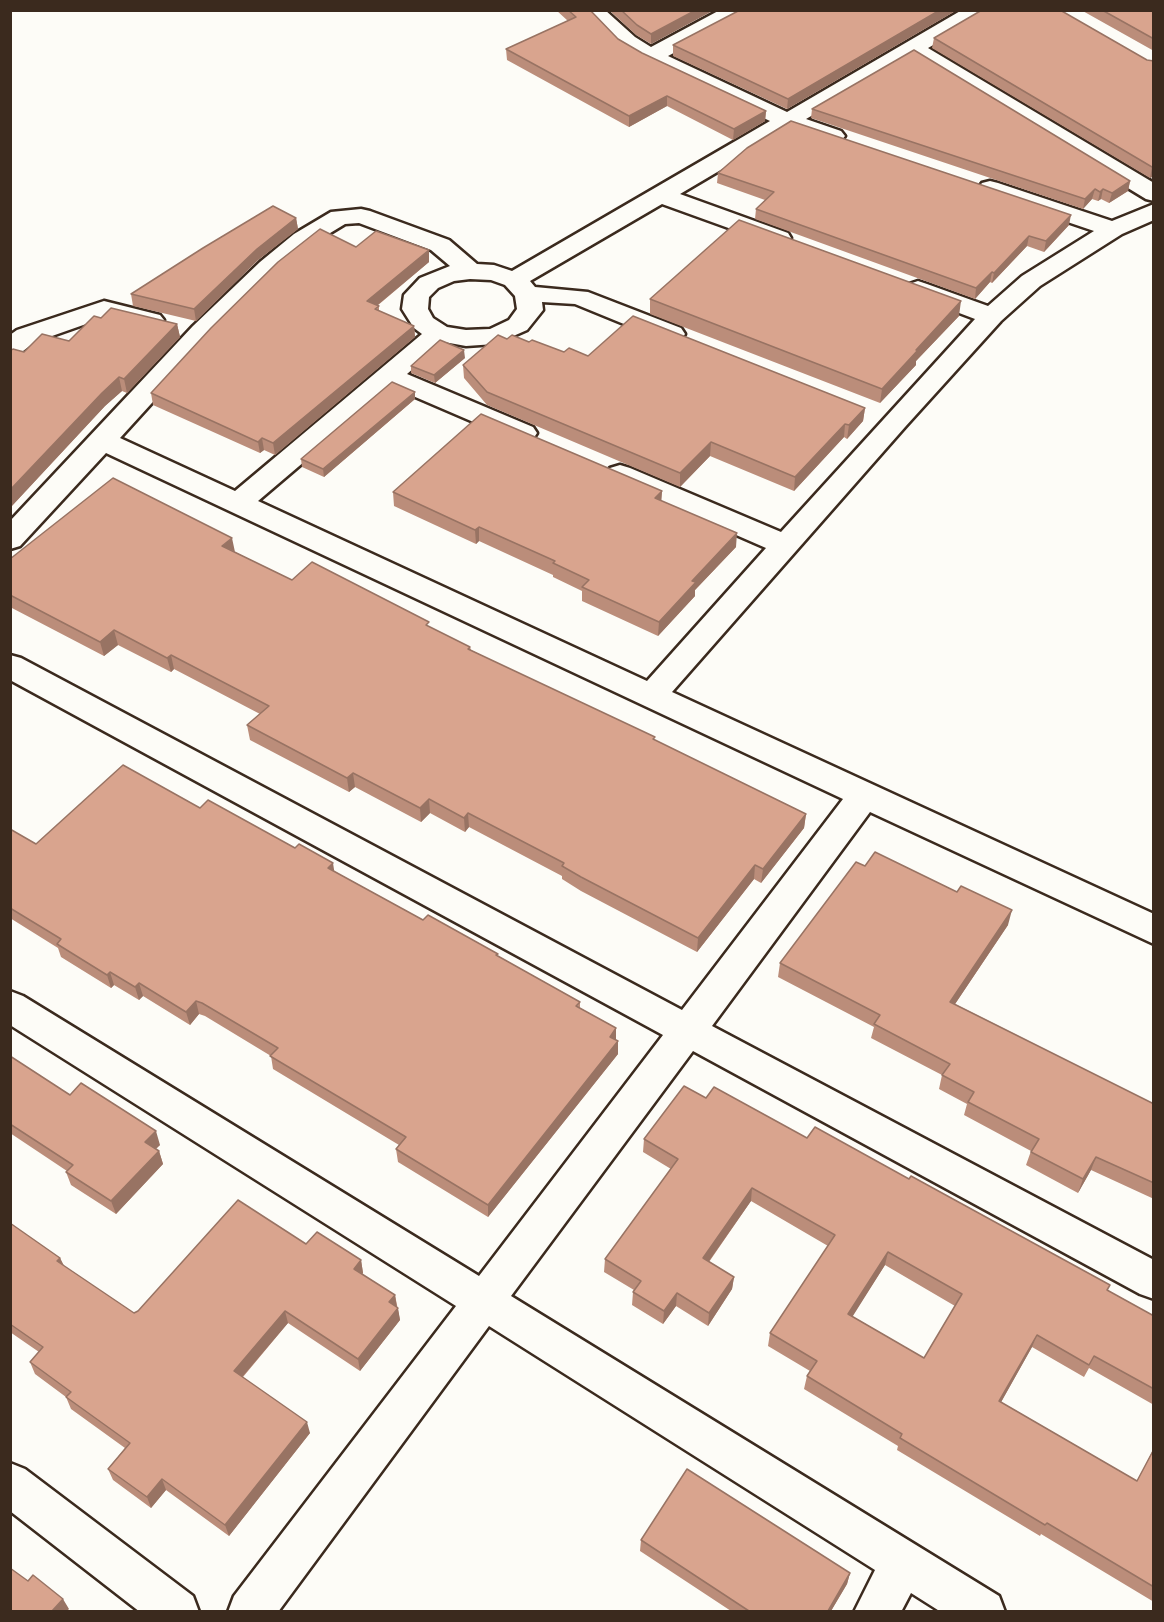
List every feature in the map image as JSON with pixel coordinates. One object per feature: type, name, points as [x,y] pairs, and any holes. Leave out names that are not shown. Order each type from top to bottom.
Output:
[{"type":"street","points":[[592,10],[627,42],[651,56],[788,121],[855,143]]},
{"type":"street","points":[[651,56],[737,10]]},
{"type":"street","points":[[521,287],[661,195],[978,10]]},
{"type":"street","points":[[913,48],[1154,194]]},
{"type":"street","points":[[967,180],[1113,229]]},
{"type":"street","points":[[661,195],[796,244]]},
{"type":"street","points":[[652,695],[786,545],[884,417],[1031,281],[1113,229],[1154,211]]},
{"type":"street","points":[[10,539],[104,441],[184,328],[295,246],[340,217],[361,216],[440,245],[470,271]]},
{"type":"street","points":[[521,287],[530,310],[518,325],[495,336],[466,338],[439,333],[423,323],[415,309],[417,296],[429,283],[448,274],[470,271],[494,273],[521,287],[579,297],[699,344]]},
{"type":"street","points":[[894,280],[992,316]]},
{"type":"street","points":[[10,348],[26,336],[104,309],[184,328]]},
{"type":"street","points":[[238,503],[439,333]]},
{"type":"street","points":[[389,376],[546,443]]},
{"type":"street","points":[[104,441],[1154,930]]},
{"type":"street","points":[[601,466],[786,545]]},
{"type":"street","points":[[10,666],[1154,1281]]},
{"type":"street","points":[[250,1611],[865,795]]},
{"type":"street","points":[[10,1006],[983,1611]]},
{"type":"street","points":[[10,1484],[177,1611]]},
{"type":"street","points":[[876,1611],[904,1562]]},
{"type":"building","points":[[568,10],[590,10],[618,39],[642,53],[766,111],[734,129],[667,96],[629,116],[506,49],[576,17]]},
{"type":"building","points":[[621,10],[696,10],[651,34]]},
{"type":"building","points":[[740,10],[940,10],[788,99],[673,45]]},
{"type":"building","points":[[982,10],[1060,10],[1147,60],[1154,61],[1154,167],[934,38]]},
{"type":"building","points":[[1102,10],[1154,10],[1154,39]]},
{"type":"building","points":[[914,50],[1130,181],[1112,193],[1103,189],[1100,192],[1095,189],[1085,199],[812,109]]},
{"type":"building","points":[[791,121],[1071,215],[1046,241],[1029,236],[994,273],[992,272],[976,288],[756,209],[774,192],[718,173],[747,148]]},
{"type":"building","points":[[273,206],[296,218],[257,249],[194,309],[131,294],[203,248]]},
{"type":"building","points":[[739,220],[961,301],[882,389],[650,299]]},
{"type":"building","points":[[320,229],[356,247],[376,231],[429,250],[367,301],[379,306],[375,309],[414,326],[273,443],[262,438],[258,442],[151,393],[211,328],[278,262]]},
{"type":"building","points":[[111,308],[177,324],[124,379],[119,377],[102,393],[10,490],[10,351],[13,349],[24,352],[42,334],[69,341],[94,316],[101,318]]},
{"type":"building","points":[[633,316],[865,408],[849,425],[845,424],[795,477],[711,442],[680,473],[487,392],[463,365],[498,335],[507,339],[512,335],[529,342],[532,340],[564,352],[569,348],[588,356]]},
{"type":"building","points":[[440,340],[464,350],[434,375],[411,366]]},
{"type":"building","points":[[392,382],[415,392],[323,469],[301,459]]},
{"type":"building","points":[[481,414],[662,491],[655,498],[737,533],[692,581],[696,582],[659,622],[582,587],[589,580],[553,563],[555,561],[479,527],[475,530],[393,492]]},
{"type":"building","points":[[113,478],[232,538],[222,546],[292,580],[312,562],[429,622],[426,625],[470,647],[468,649],[655,737],[653,739],[806,814],[763,869],[755,865],[698,938],[581,877],[562,866],[564,863],[468,813],[464,818],[429,799],[420,808],[353,773],[347,778],[247,725],[269,706],[171,655],[167,658],[114,630],[100,642],[10,595],[10,559]]},
{"type":"building","points":[[123,765],[200,808],[208,800],[295,848],[299,844],[333,863],[328,868],[423,920],[428,915],[580,1002],[576,1006],[616,1028],[610,1037],[618,1041],[488,1205],[396,1149],[406,1137],[270,1056],[278,1048],[202,1003],[196,1001],[186,1012],[139,983],[135,987],[110,972],[107,975],[57,944],[61,939],[10,908],[10,829],[36,844]]},
{"type":"building","points":[[875,852],[957,892],[961,886],[1012,910],[950,1002],[1154,1104],[1154,1183],[1096,1157],[1083,1179],[1031,1152],[1039,1139],[968,1102],[974,1092],[942,1075],[950,1064],[874,1024],[880,1015],[780,963],[856,862],[865,866]]},
{"type":"building","points":[[10,1056],[70,1095],[81,1083],[156,1131],[145,1142],[159,1151],[111,1201],[66,1172],[73,1165],[10,1124]]},
{"type":"building","points":[[684,1086],[706,1098],[714,1087],[807,1138],[815,1127],[909,1179],[911,1176],[1110,1285],[1107,1290],[1154,1316],[1154,1389],[1094,1356],[1089,1365],[1037,1335],[999,1401],[1137,1481],[1154,1449],[1154,1587],[900,1438],[902,1434],[807,1376],[817,1361],[770,1333],[835,1235],[752,1188],[703,1258],[734,1277],[709,1313],[677,1293],[664,1311],[633,1292],[641,1281],[605,1259],[678,1159],[644,1139]],"holes":[[[888,1252],[962,1294],[924,1358],[848,1314]]]},
{"type":"building","points":[[238,1200],[306,1244],[317,1232],[361,1260],[354,1269],[395,1295],[389,1302],[398,1308],[358,1359],[285,1311],[234,1371],[307,1422],[225,1525],[162,1479],[147,1497],[108,1469],[130,1443],[66,1397],[71,1392],[30,1362],[43,1347],[10,1324],[10,1223],[60,1258],[57,1261],[134,1313]]},
{"type":"building","points":[[687,1469],[850,1573],[828,1611],[749,1611],[641,1540]]},
{"type":"building","points":[[10,1568],[28,1581],[33,1575],[63,1599],[52,1611],[10,1611]]}]
